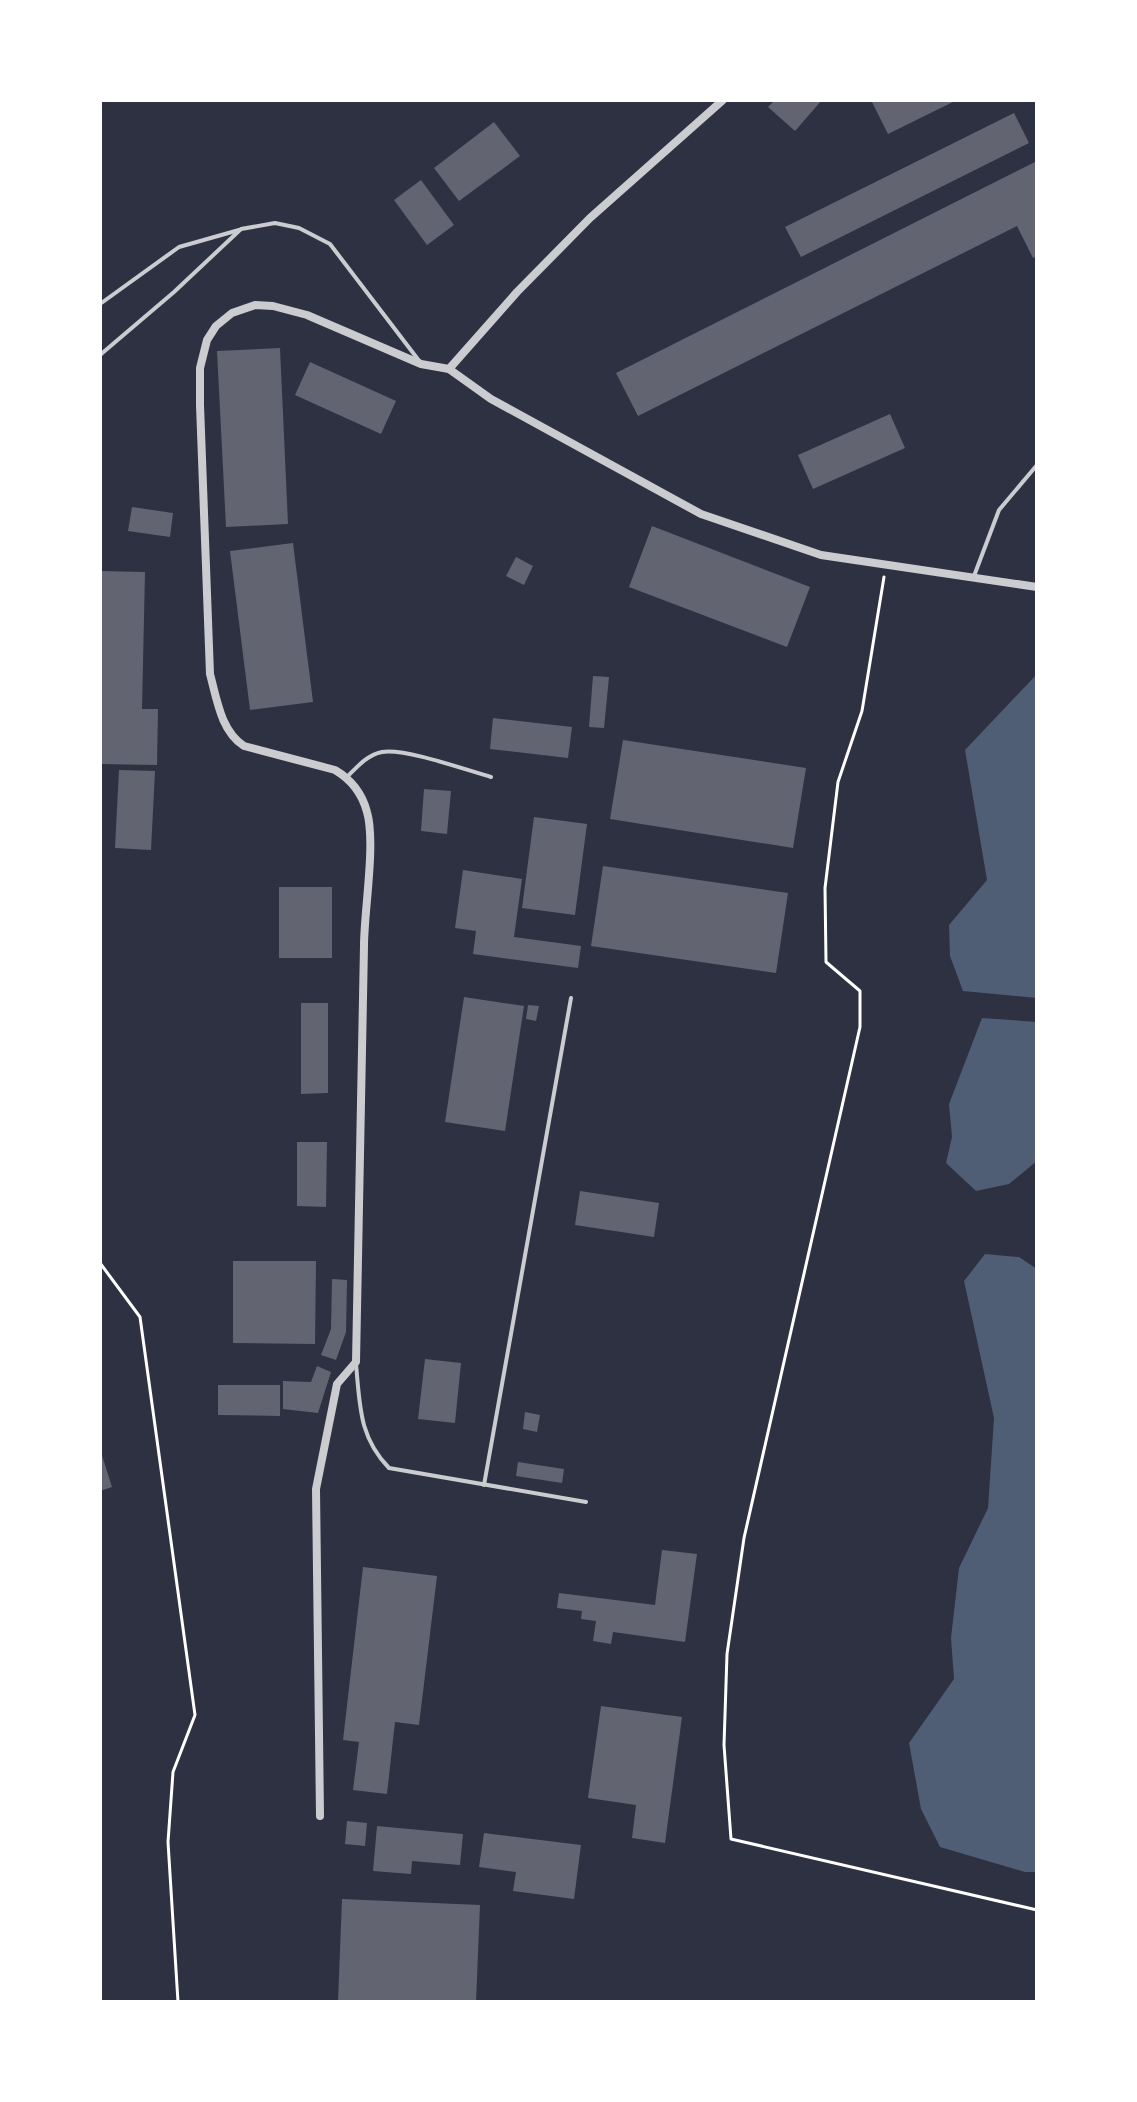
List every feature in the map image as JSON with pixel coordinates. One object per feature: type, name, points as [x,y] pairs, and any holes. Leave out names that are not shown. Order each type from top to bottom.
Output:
[{"type":"street","points":[[449,369],[517,292],[590,218],[723,100]]},
{"type":"street","points":[[320,1816],[316,1489],[337,1384],[356,1362],[364,911],[370,835],[368,814],[359,791],[347,777],[335,770],[244,746],[236,741],[221,715],[210,674],[200,368],[207,340],[216,326],[232,313],[255,305],[273,306],[307,315],[421,364],[449,369],[491,399],[701,514],[821,555],[1037,587]]},
{"type":"lane","points":[[100,304],[179,247],[241,229],[275,223],[299,228],[330,244],[421,364]]},
{"type":"lane","points":[[100,355],[241,229]]},
{"type":"lane","points":[[973,579],[999,510],[1037,465]]},
{"type":"lane","points":[[347,777],[366,759],[382,752],[401,753],[491,777]]},
{"type":"lane","points":[[484,1485],[571,998]]},
{"type":"lane","points":[[356,1362],[361,1418],[373,1451],[389,1468],[586,1502]]},
{"type":"path","points":[[886,565],[862,711],[838,782],[825,888],[826,962],[860,991],[860,1027],[744,1538],[727,1654],[724,1745],[731,1839],[1037,1910]]},
{"type":"path","points":[[100,1263],[140,1317],[195,1715],[173,1772],[168,1842],[178,2002]]},
{"type":"water","points":[[1037,674],[1037,998],[963,991],[950,956],[949,925],[987,880],[965,750]]},
{"type":"water","points":[[982,1018],[1037,1022],[1037,1161],[1009,1184],[976,1191],[946,1163],[952,1137],[949,1104]]},
{"type":"water","points":[[985,1254],[1019,1257],[1037,1269],[1037,1872],[1025,1872],[940,1847],[921,1809],[909,1743],[954,1679],[951,1638],[959,1568],[988,1508],[994,1418],[964,1281]]},
{"type":"building","points":[[775,100],[822,100],[795,131],[768,107]]},
{"type":"building","points":[[957,100],[888,134],[872,102]]},
{"type":"building","points":[[1014,113],[1029,143],[801,257],[785,227]]},
{"type":"building","points":[[494,122],[520,156],[459,201],[434,168]]},
{"type":"building","points":[[1037,161],[1037,256],[1033,258],[1017,226],[638,416],[616,373]]},
{"type":"building","points":[[421,180],[454,225],[427,245],[394,200]]},
{"type":"building","points":[[280,348],[288,524],[226,527],[217,351]]},
{"type":"building","points":[[310,362],[396,401],[381,434],[295,395]]},
{"type":"building","points":[[890,414],[905,448],[813,489],[798,455]]},
{"type":"building","points":[[132,507],[173,513],[170,537],[128,531]]},
{"type":"building","points":[[652,526],[810,587],[787,647],[629,587]]},
{"type":"building","points":[[293,543],[313,702],[250,710],[230,551]]},
{"type":"building","points":[[516,557],[533,566],[524,585],[506,576]]},
{"type":"building","points":[[100,571],[145,572],[142,709],[158,709],[157,765],[100,764]]},
{"type":"building","points":[[593,676],[609,677],[604,728],[589,727]]},
{"type":"building","points":[[493,718],[572,727],[568,758],[490,749]]},
{"type":"building","points":[[623,740],[806,768],[793,848],[610,819]]},
{"type":"building","points":[[119,770],[155,771],[151,850],[115,848]]},
{"type":"building","points":[[424,789],[451,791],[447,834],[421,831]]},
{"type":"building","points":[[534,817],[587,824],[575,915],[522,908]]},
{"type":"building","points":[[603,866],[788,893],[776,973],[591,946]]},
{"type":"building","points":[[463,870],[522,879],[514,937],[581,946],[578,968],[473,954],[476,931],[455,928]]},
{"type":"building","points":[[279,887],[332,887],[332,958],[279,958]]},
{"type":"building","points":[[464,997],[524,1006],[505,1131],[445,1122]]},
{"type":"building","points":[[301,1003],[328,1003],[328,1093],[301,1094]]},
{"type":"building","points":[[528,1005],[539,1006],[536,1021],[526,1019]]},
{"type":"building","points":[[297,1142],[327,1142],[326,1207],[297,1206]]},
{"type":"building","points":[[580,1191],[659,1203],[654,1237],[575,1225]]},
{"type":"building","points":[[233,1261],[316,1261],[315,1344],[233,1343]]},
{"type":"building","points":[[332,1279],[347,1280],[346,1332],[336,1360],[321,1355],[331,1329]]},
{"type":"building","points":[[425,1359],[461,1363],[455,1423],[418,1419]]},
{"type":"building","points":[[317,1366],[331,1372],[318,1413],[283,1409],[283,1381],[311,1382]]},
{"type":"building","points":[[218,1385],[280,1385],[280,1416],[218,1415]]},
{"type":"building","points":[[525,1412],[540,1415],[537,1432],[523,1429]]},
{"type":"building","points":[[100,1449],[112,1487],[100,1491]]},
{"type":"building","points":[[518,1462],[564,1469],[562,1483],[516,1476]]},
{"type":"building","points":[[662,1550],[697,1554],[685,1642],[613,1632],[611,1644],[593,1641],[596,1621],[581,1619],[582,1611],[557,1608],[559,1593],[655,1605]]},
{"type":"building","points":[[363,1567],[437,1576],[419,1725],[395,1722],[387,1794],[353,1790],[359,1742],[343,1740]]},
{"type":"building","points":[[601,1706],[682,1717],[665,1843],[632,1838],[636,1805],[588,1798]]},
{"type":"building","points":[[347,1821],[367,1823],[365,1846],[345,1844]]},
{"type":"building","points":[[377,1826],[463,1834],[460,1865],[412,1861],[411,1874],[373,1871]]},
{"type":"building","points":[[484,1833],[581,1845],[574,1899],[513,1891],[516,1872],[479,1867]]},
{"type":"building","points":[[342,1899],[480,1905],[476,2002],[338,2002]]}]
